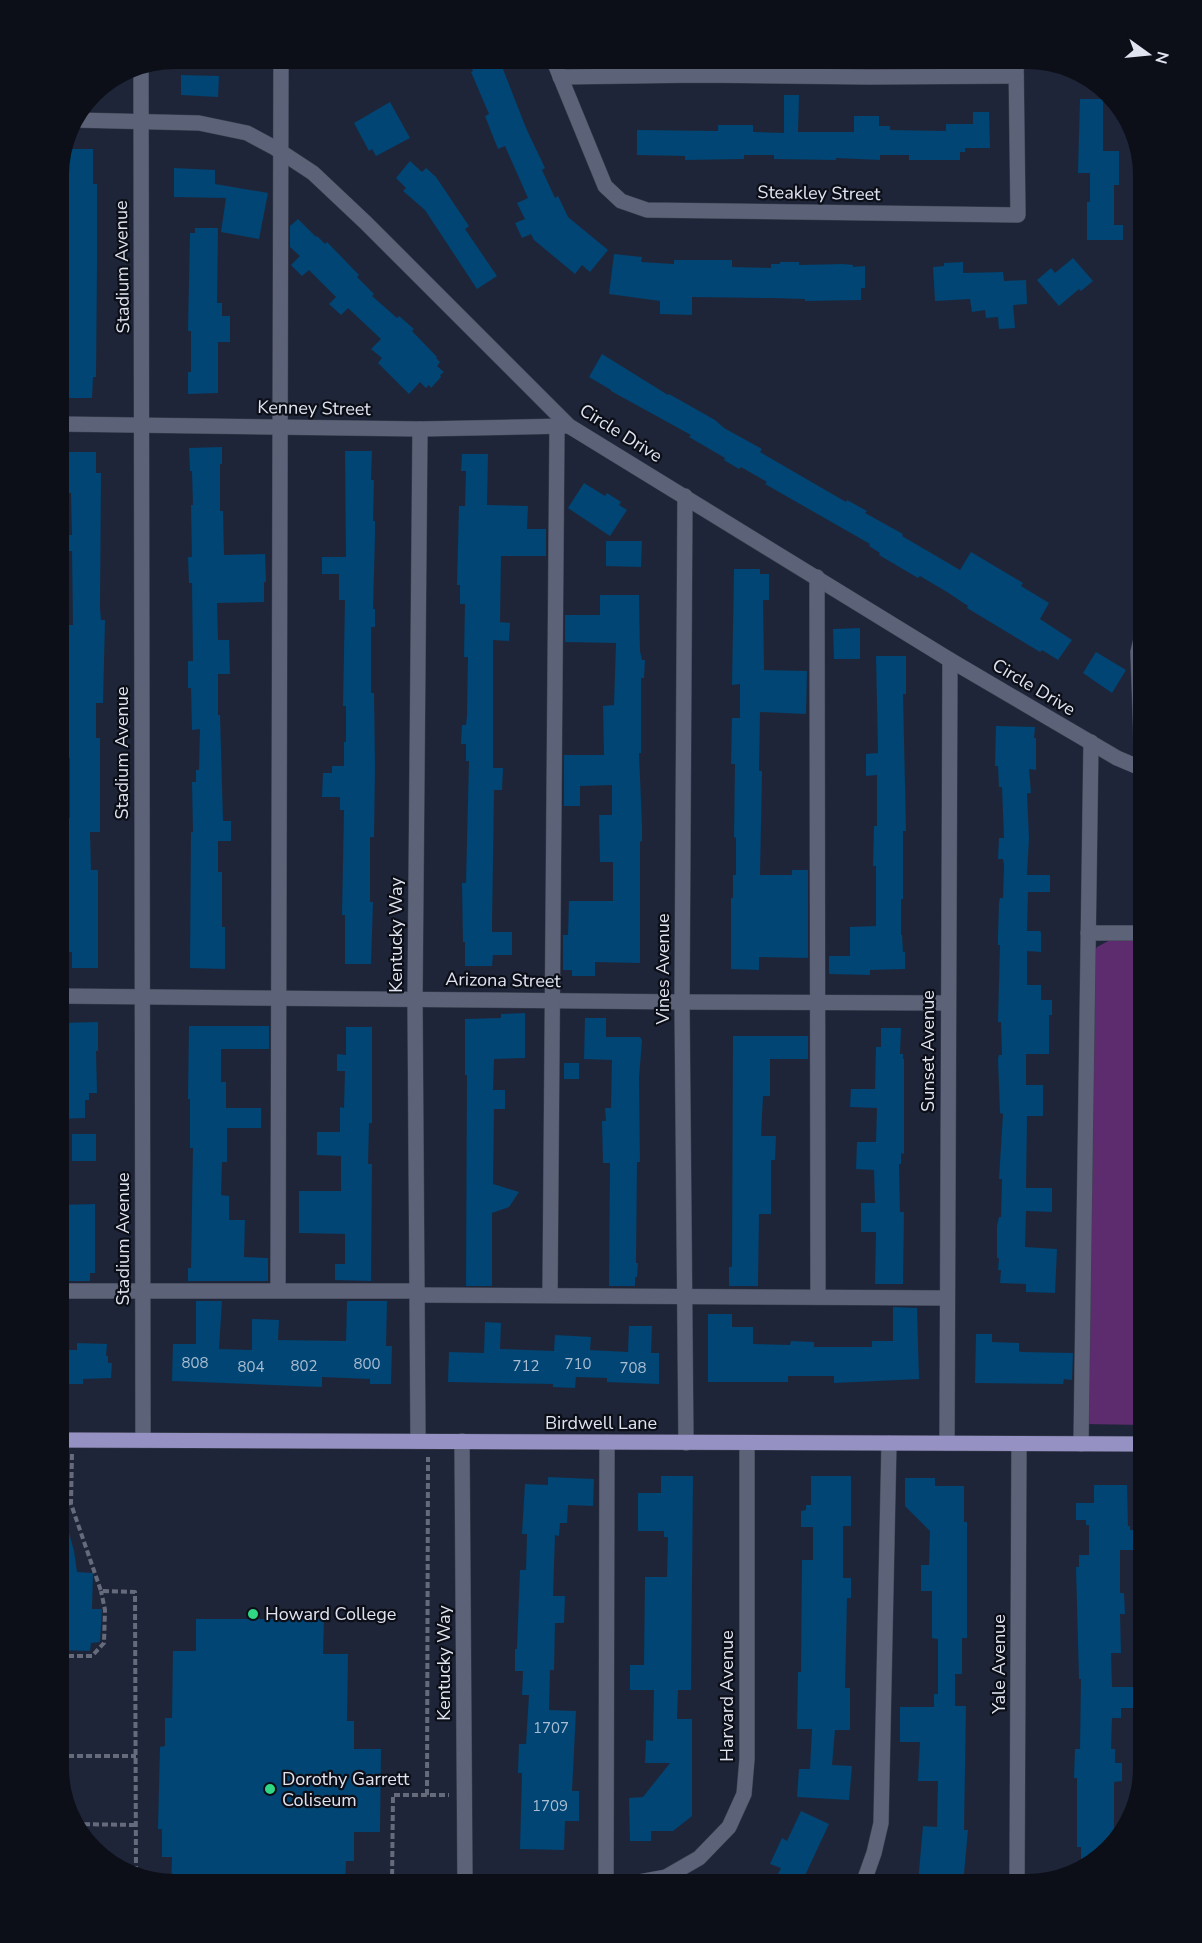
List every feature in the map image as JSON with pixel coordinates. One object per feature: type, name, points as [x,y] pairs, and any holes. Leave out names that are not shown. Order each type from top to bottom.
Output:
[{"type":"main road","name":"Birdwell Lane","points":[[69,1440],[1133,1444]]},
{"type":"street","points":[[279,1290],[281,69]]},
{"type":"street","points":[[557,69],[560,77],[1016,76],[1016,69]]},
{"type":"street","name":"Stadium Avenue","points":[[141,75],[143,1440]]},
{"type":"street","name":"Steakley Street","points":[[560,77],[605,186],[621,201],[647,210],[1018,215],[1016,76]]},
{"type":"street","name":"Circle Drive","points":[[84,120],[199,123],[247,133],[281,152],[313,173],[366,223],[563,426],[685,496],[950,660],[1117,758],[1133,765]]},
{"type":"street","name":"Kenney Street","points":[[69,424],[420,429],[563,426]]},
{"type":"street","points":[[550,1295],[563,426]]},
{"type":"street","name":"Kentucky Way","points":[[420,429],[415,999],[417,1293],[423,1441]]},
{"type":"street","name":"Vines Avenue","points":[[685,496],[682,1002],[686,1443]]},
{"type":"street","points":[[817,577],[818,1297]]},
{"type":"street","name":"Sunset Avenue","points":[[947,1443],[950,660]]},
{"type":"street","points":[[1081,1444],[1091,742]]},
{"type":"street","points":[[1088,933],[1133,933]]},
{"type":"street","name":"Arizona Street","points":[[69,996],[682,1002],[948,1002]]},
{"type":"street","points":[[69,1291],[279,1290],[947,1298]]},
{"type":"street","name":"Kentucky Way","points":[[462,1441],[465,1874]]},
{"type":"street","points":[[606,1874],[607,1442]]},
{"type":"street","name":"Harvard Avenue","points":[[671,1874],[699,1858],[729,1827],[744,1794],[747,1759],[747,1443]]},
{"type":"street","points":[[867,1874],[881,1823],[889,1443]]},
{"type":"street","name":"Yale Avenue","points":[[1017,1874],[1019,1444]]},
{"type":"path","points":[[392,1874],[393,1795],[427,1795],[423,1441]]},
{"type":"path","points":[[69,1483],[71,1504],[101,1591],[105,1610],[104,1643],[92,1656],[69,1656]]},
{"type":"path","points":[[101,1591],[135,1592],[136,1866]]},
{"type":"path","points":[[69,1756],[136,1756]]},
{"type":"path","points":[[85,1824],[136,1825]]},
{"type":"shaded area","points":[[1133,937],[1133,1425],[1085,1424],[1090,961],[1097,947],[1112,939]]},
{"type":"building","points":[[472,69],[503,69],[526,128],[545,168],[542,170],[555,198],[558,196],[568,217],[608,250],[590,272],[582,265],[575,274],[534,240],[531,234],[522,238],[515,223],[525,219],[517,203],[528,198],[505,146],[498,149],[485,116],[489,114],[471,72]]},
{"type":"building","points":[[181,75],[219,76],[218,97],[181,95]]},
{"type":"building","points":[[784,95],[799,95],[798,132],[854,132],[854,116],[879,116],[879,126],[890,126],[890,130],[946,131],[946,124],[973,124],[973,112],[989,112],[990,148],[965,148],[965,152],[960,152],[960,160],[909,160],[909,155],[880,155],[880,160],[836,158],[836,160],[774,159],[774,155],[744,155],[744,159],[685,160],[685,156],[637,155],[637,130],[718,131],[718,125],[753,125],[753,132],[784,133]]},
{"type":"building","points":[[1080,99],[1101,99],[1103,101],[1103,151],[1119,151],[1119,185],[1114,185],[1114,225],[1123,225],[1123,240],[1087,240],[1090,173],[1078,173]]},
{"type":"building","points":[[390,102],[410,138],[376,156],[372,149],[369,151],[354,123]]},
{"type":"building","points":[[73,149],[93,149],[93,184],[97,184],[96,377],[93,377],[92,398],[69,398],[69,168]]},
{"type":"building","points":[[410,161],[422,172],[426,168],[436,177],[469,226],[465,229],[497,276],[477,289],[425,210],[403,191],[406,188],[396,178]]},
{"type":"building","points":[[174,168],[215,170],[215,184],[268,193],[259,239],[221,232],[226,198],[174,197]]},
{"type":"building","points":[[298,219],[316,237],[325,244],[327,242],[359,275],[357,277],[374,294],[372,296],[397,318],[399,316],[414,329],[412,331],[437,357],[440,362],[437,366],[444,372],[431,388],[429,385],[426,388],[420,382],[409,394],[378,363],[382,358],[371,349],[381,339],[348,308],[341,315],[329,304],[336,297],[309,270],[302,276],[291,265],[300,256],[290,247],[290,226]]},
{"type":"building","points":[[195,228],[218,228],[217,303],[222,303],[222,316],[230,316],[230,342],[218,342],[218,393],[188,394],[188,372],[191,372],[191,331],[188,331],[190,233],[195,233]]},
{"type":"building","points":[[614,254],[642,257],[641,262],[674,264],[674,260],[732,260],[732,267],[771,268],[771,264],[780,264],[780,262],[799,262],[799,265],[865,266],[865,288],[861,288],[861,300],[805,301],[805,299],[692,297],[692,315],[660,314],[660,301],[609,294]]},
{"type":"building","points":[[1073,258],[1093,281],[1081,291],[1079,289],[1059,306],[1037,280],[1051,268],[1055,273]]},
{"type":"building","points":[[963,262],[963,273],[1003,272],[1004,281],[1026,280],[1027,304],[1013,305],[1015,328],[999,329],[998,317],[986,318],[985,310],[972,312],[970,299],[935,301],[933,267],[944,266],[944,263]]},
{"type":"building","points":[[602,354],[762,449],[760,452],[846,502],[847,500],[867,511],[865,513],[960,570],[971,552],[1023,583],[1021,586],[1049,603],[1040,619],[1072,640],[1058,660],[1042,650],[1040,652],[967,608],[968,606],[920,576],[918,578],[879,555],[880,553],[869,546],[870,544],[765,484],[767,482],[741,467],[739,469],[689,437],[691,435],[589,377]]},
{"type":"building","points":[[222,447],[220,511],[223,511],[224,555],[265,554],[266,582],[264,582],[264,602],[217,603],[218,640],[229,640],[230,674],[218,674],[223,821],[231,821],[231,841],[218,841],[218,872],[222,872],[225,969],[190,968],[192,782],[196,782],[196,770],[199,770],[200,729],[192,730],[191,688],[188,688],[188,661],[193,661],[192,583],[189,583],[188,557],[192,557],[191,505],[193,505],[189,448]]},
{"type":"building","points":[[345,451],[372,451],[371,480],[374,480],[373,609],[375,609],[375,627],[371,627],[371,693],[374,693],[375,766],[374,837],[370,837],[370,902],[373,902],[371,964],[345,964],[345,915],[342,915],[344,810],[340,810],[340,797],[322,797],[323,773],[332,773],[332,766],[344,766],[344,742],[346,742],[346,706],[343,706],[345,600],[339,600],[339,574],[322,574],[322,557],[346,557]]},
{"type":"building","points":[[69,452],[96,452],[96,473],[101,473],[100,608],[101,620],[105,620],[103,703],[96,703],[96,738],[100,738],[100,832],[90,832],[91,870],[98,870],[98,968],[72,968],[72,952],[69,952],[69,625],[73,625],[72,551],[69,551],[69,535],[72,535],[71,493],[69,493]]},
{"type":"building","points":[[462,454],[488,454],[487,505],[528,506],[527,529],[546,529],[546,556],[501,556],[500,622],[510,623],[509,641],[493,640],[493,768],[503,768],[502,790],[494,790],[492,932],[512,932],[512,955],[493,955],[492,966],[465,966],[465,942],[463,942],[462,883],[466,883],[469,761],[466,761],[466,744],[461,744],[462,725],[466,725],[467,715],[468,657],[464,657],[465,604],[460,604],[460,585],[457,585],[459,506],[465,506],[466,471],[461,471]]},
{"type":"building","points":[[584,483],[605,496],[607,493],[621,502],[619,505],[627,510],[610,536],[568,508]]},
{"type":"building","points":[[606,541],[642,541],[641,567],[606,566]]},
{"type":"building","points":[[734,569],[760,569],[760,574],[769,574],[769,600],[763,600],[764,670],[807,671],[806,714],[760,712],[759,771],[762,771],[760,875],[792,875],[792,870],[808,870],[808,958],[759,957],[759,970],[731,969],[731,898],[733,898],[733,875],[736,875],[735,764],[731,764],[732,718],[740,718],[740,684],[732,685]]},
{"type":"building","points":[[600,595],[639,595],[640,651],[642,660],[645,660],[644,678],[641,678],[641,753],[639,753],[642,826],[640,963],[595,962],[595,976],[572,976],[572,970],[563,970],[563,935],[568,935],[569,901],[613,901],[613,862],[600,862],[599,815],[612,815],[612,785],[580,786],[580,806],[564,806],[564,755],[604,755],[603,706],[614,705],[616,643],[565,642],[565,615],[600,615]]},
{"type":"building","points":[[860,628],[860,659],[834,659],[833,629]]},
{"type":"building","points":[[1096,652],[1126,670],[1112,693],[1083,673]]},
{"type":"building","points":[[876,656],[906,656],[906,694],[903,694],[906,831],[903,831],[903,899],[901,899],[901,935],[903,952],[905,952],[905,969],[870,970],[870,975],[829,974],[829,956],[850,956],[850,927],[876,926],[876,866],[873,866],[874,826],[877,826],[877,775],[866,776],[866,754],[878,753]]},
{"type":"building","points":[[996,726],[1035,727],[1036,770],[1029,769],[1031,793],[1027,793],[1029,838],[1027,875],[1050,875],[1050,892],[1028,892],[1027,931],[1040,931],[1041,952],[1027,951],[1027,985],[1041,985],[1041,1000],[1052,1000],[1052,1015],[1049,1015],[1049,1054],[1026,1054],[1026,1085],[1043,1085],[1043,1116],[1027,1116],[1026,1188],[1052,1188],[1052,1212],[1026,1211],[1025,1247],[1057,1249],[1055,1293],[1026,1292],[1026,1284],[1000,1283],[1001,1270],[998,1270],[997,1226],[999,1217],[1001,1217],[1002,1179],[999,1179],[1003,1114],[1000,1113],[998,1059],[999,1055],[1002,1055],[1001,1022],[998,1022],[1000,945],[998,945],[998,936],[1004,865],[1003,859],[998,859],[999,838],[1004,838],[1002,787],[999,787],[998,766],[995,766]]},
{"type":"building","points":[[525,1013],[525,1058],[494,1059],[493,1090],[505,1090],[505,1109],[494,1109],[493,1184],[519,1192],[509,1207],[492,1213],[492,1286],[466,1286],[465,1019],[501,1018],[501,1014]]},
{"type":"building","points":[[585,1018],[606,1018],[606,1037],[640,1037],[642,1040],[639,1078],[640,1162],[637,1162],[636,1263],[638,1263],[635,1286],[609,1286],[610,1163],[603,1163],[602,1121],[606,1121],[605,1108],[611,1108],[612,1060],[584,1059]]},
{"type":"building","points":[[98,1022],[97,1093],[89,1093],[89,1100],[85,1100],[85,1118],[69,1119],[69,1023]]},
{"type":"building","points":[[189,1026],[269,1026],[269,1049],[221,1049],[221,1082],[226,1082],[226,1108],[261,1108],[261,1128],[227,1128],[227,1162],[222,1162],[221,1195],[229,1196],[229,1220],[245,1220],[244,1257],[268,1258],[268,1281],[188,1281],[188,1268],[191,1268],[193,1148],[190,1148],[190,1099],[188,1099]]},
{"type":"building","points":[[346,1027],[372,1027],[372,1123],[369,1123],[368,1164],[372,1164],[371,1281],[335,1280],[335,1264],[345,1264],[345,1234],[299,1233],[299,1191],[341,1191],[341,1156],[317,1155],[317,1132],[340,1132],[340,1107],[344,1108],[345,1071],[337,1071],[337,1054],[346,1055]]},
{"type":"building","points":[[881,1028],[901,1028],[900,1054],[903,1054],[904,1059],[904,1154],[901,1153],[901,1164],[899,1164],[900,1212],[904,1212],[903,1284],[875,1284],[876,1232],[861,1232],[861,1203],[875,1203],[874,1170],[856,1169],[857,1142],[876,1142],[877,1108],[850,1107],[851,1089],[875,1089],[876,1047],[881,1047]]},
{"type":"building","points":[[733,1036],[808,1036],[808,1059],[770,1059],[770,1096],[763,1096],[761,1136],[776,1136],[775,1160],[771,1160],[771,1214],[759,1214],[758,1286],[729,1286],[729,1267],[732,1267]]},
{"type":"building","points":[[564,1063],[579,1063],[579,1079],[564,1079]]},
{"type":"building","points":[[72,1134],[96,1134],[96,1161],[72,1161]]},
{"type":"building","points":[[95,1204],[95,1273],[90,1273],[90,1281],[69,1281],[69,1205]]},
{"type":"building","points":[[196,1301],[222,1301],[219,1349],[252,1350],[252,1319],[279,1320],[278,1340],[346,1341],[347,1301],[387,1301],[386,1346],[392,1346],[391,1384],[370,1384],[370,1379],[322,1377],[322,1387],[172,1381],[173,1344],[196,1344]]},
{"type":"building","points":[[893,1307],[917,1308],[919,1379],[834,1383],[834,1376],[788,1376],[788,1382],[708,1382],[708,1314],[732,1314],[732,1327],[753,1327],[753,1344],[790,1345],[791,1341],[814,1342],[814,1347],[872,1347],[872,1341],[893,1341]]},
{"type":"building","points":[[485,1322],[501,1323],[500,1349],[554,1351],[555,1335],[591,1337],[590,1350],[628,1352],[629,1326],[652,1326],[651,1353],[659,1353],[659,1384],[607,1382],[607,1378],[576,1377],[575,1388],[553,1387],[553,1384],[448,1382],[449,1352],[484,1353]]},
{"type":"building","points":[[976,1334],[992,1334],[992,1342],[1019,1343],[1021,1352],[1073,1353],[1072,1380],[1064,1379],[1063,1384],[975,1383]]},
{"type":"building","points":[[77,1343],[107,1344],[106,1356],[108,1356],[108,1363],[112,1363],[111,1378],[83,1379],[83,1384],[69,1384],[69,1350],[77,1350]]},
{"type":"building","points":[[661,1476],[693,1476],[691,1690],[678,1690],[677,1719],[692,1719],[692,1816],[673,1831],[651,1831],[651,1841],[630,1841],[629,1798],[643,1797],[670,1763],[645,1763],[646,1740],[653,1741],[654,1690],[630,1690],[630,1665],[644,1665],[645,1577],[667,1577],[668,1537],[664,1537],[664,1531],[638,1531],[638,1493],[661,1493]]},
{"type":"building","points":[[811,1476],[851,1476],[851,1526],[843,1526],[843,1578],[851,1578],[851,1598],[847,1598],[845,1688],[850,1688],[850,1730],[835,1730],[832,1765],[852,1766],[849,1800],[797,1797],[799,1769],[810,1769],[812,1729],[797,1729],[798,1672],[801,1672],[802,1560],[813,1560],[813,1527],[801,1527],[801,1511],[806,1510],[806,1505],[811,1505]]},
{"type":"building","points":[[548,1477],[594,1479],[593,1506],[568,1505],[567,1523],[560,1523],[559,1536],[555,1535],[553,1596],[565,1596],[564,1623],[555,1623],[554,1670],[550,1670],[549,1710],[576,1711],[572,1791],[579,1791],[579,1821],[565,1821],[564,1850],[520,1849],[522,1773],[518,1773],[519,1744],[526,1744],[529,1695],[522,1695],[523,1671],[515,1671],[515,1649],[517,1649],[520,1570],[526,1570],[527,1534],[522,1534],[525,1484],[548,1485]]},
{"type":"building","points":[[905,1478],[935,1478],[935,1486],[964,1486],[964,1522],[967,1522],[967,1638],[962,1638],[962,1674],[955,1674],[955,1706],[966,1706],[964,1830],[968,1830],[964,1874],[919,1874],[923,1826],[937,1827],[938,1781],[918,1781],[920,1742],[900,1742],[900,1707],[934,1707],[934,1694],[938,1694],[938,1639],[932,1638],[932,1591],[921,1591],[921,1565],[929,1565],[930,1531],[905,1506]]},
{"type":"building","points":[[1094,1485],[1127,1485],[1128,1526],[1130,1530],[1133,1530],[1133,1550],[1120,1550],[1120,1593],[1124,1593],[1125,1614],[1120,1614],[1121,1653],[1111,1653],[1112,1687],[1133,1687],[1133,1708],[1121,1708],[1121,1718],[1112,1718],[1111,1749],[1115,1749],[1115,1763],[1122,1763],[1122,1781],[1114,1782],[1114,1828],[1097,1848],[1081,1859],[1081,1847],[1077,1847],[1077,1778],[1074,1778],[1075,1749],[1080,1749],[1081,1679],[1079,1679],[1076,1567],[1079,1567],[1079,1555],[1089,1555],[1089,1525],[1086,1525],[1086,1520],[1076,1520],[1076,1503],[1094,1503]]},
{"type":"building","points":[[69,1533],[77,1572],[93,1573],[92,1609],[102,1609],[100,1642],[91,1643],[90,1651],[69,1650]]},
{"type":"building","name":"Dorothy Garrett Coliseum","points":[[196,1619],[324,1619],[323,1654],[348,1654],[347,1721],[354,1721],[354,1749],[381,1749],[380,1832],[354,1832],[354,1861],[346,1861],[345,1874],[171,1874],[172,1857],[162,1857],[162,1829],[158,1829],[160,1747],[165,1746],[165,1718],[172,1718],[173,1651],[196,1651]]},
{"type":"building","points":[[801,1811],[829,1824],[806,1874],[778,1874],[781,1868],[770,1864],[782,1838],[787,1841]]},
{"type":"place","name":"Howard College","points":[[253,1614]]},
{"type":"place","name":"Dorothy Garrett Coliseum","points":[[270,1789]]}]
